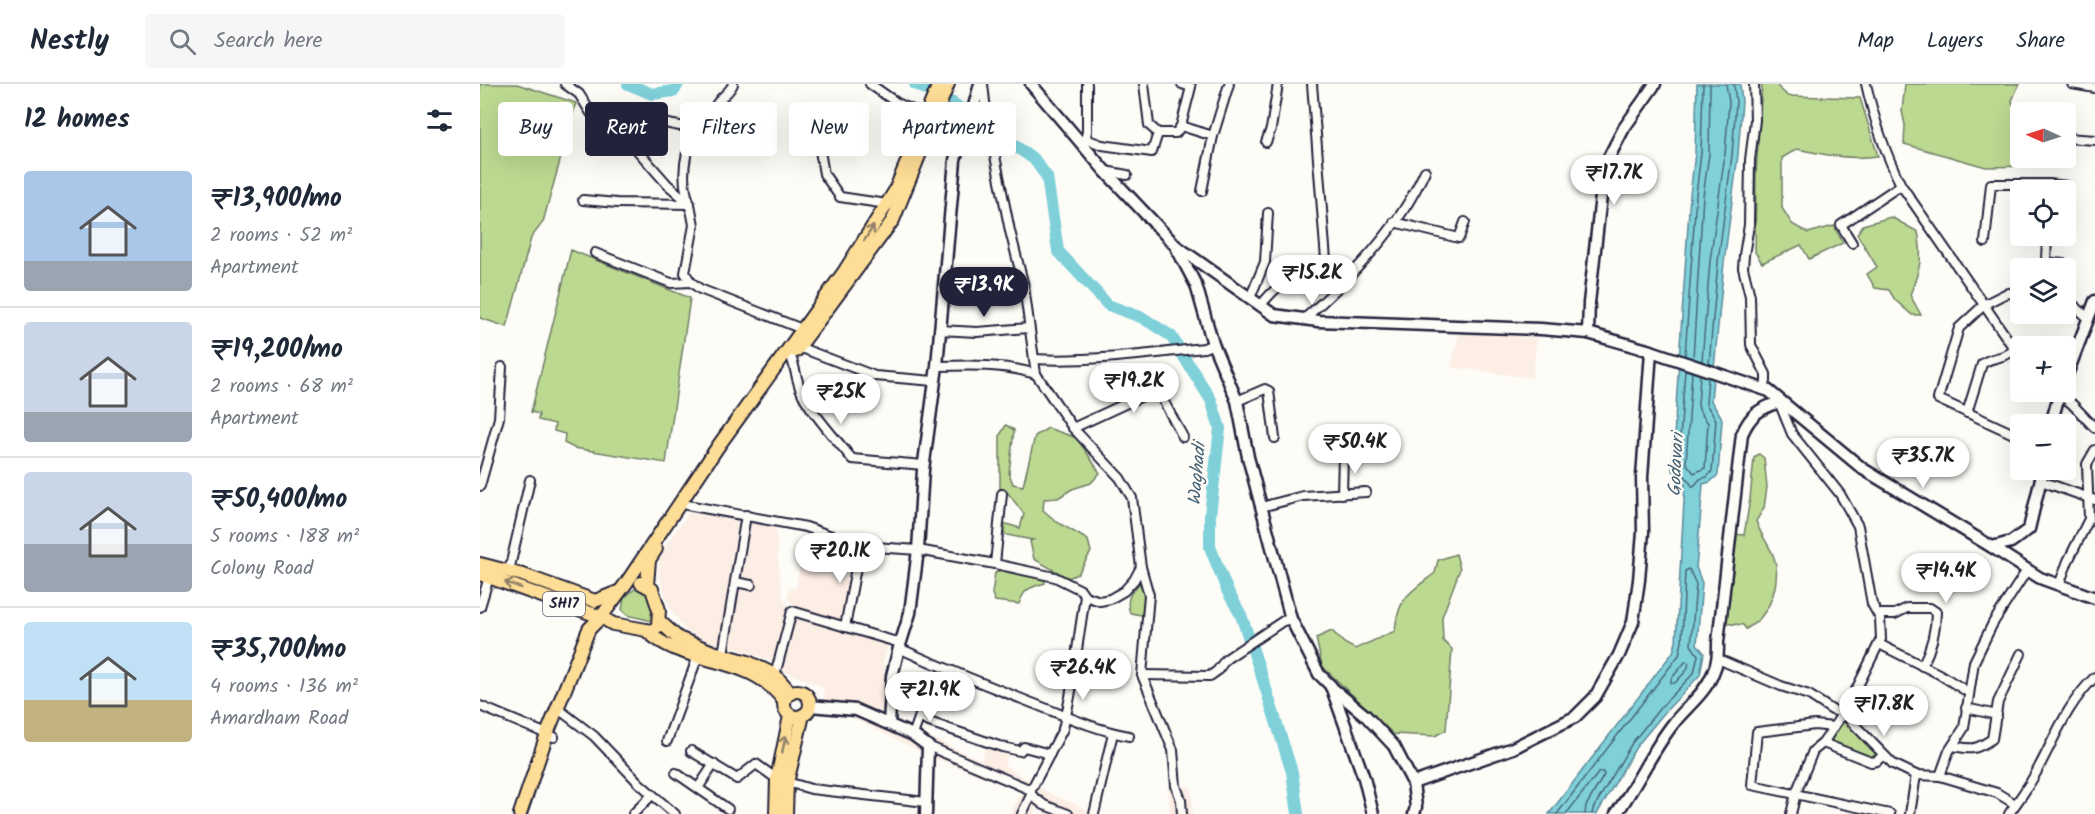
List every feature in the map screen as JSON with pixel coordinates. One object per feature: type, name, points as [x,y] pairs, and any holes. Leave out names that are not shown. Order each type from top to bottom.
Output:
[{"type":"main road","points":[[935,102],[943,85]]},
{"type":"main road","points":[[647,631],[656,629],[659,621],[654,592],[647,585],[649,560],[793,350],[802,329],[844,272],[887,204],[911,156]]},
{"type":"main road","points":[[520,814],[589,629],[623,587],[697,477],[893,220],[915,156]]},
{"type":"main road","points":[[480,564],[595,602],[623,587],[647,585]]},
{"type":"main road","name":"SH17","points":[[484,575],[601,617],[613,624],[647,631]]},
{"type":"main road","points":[[659,621],[678,638],[694,646],[748,662],[775,675],[788,697]]},
{"type":"main road","points":[[647,631],[655,639],[698,656],[751,672],[788,697]]},
{"type":"main road","points":[[776,814],[782,781],[801,712],[805,694],[797,691],[788,697],[785,709],[801,712]]},
{"type":"main road","points":[[526,814],[550,736]]},
{"type":"main road","points":[[782,781],[786,814]]},
{"type":"street","points":[[565,84],[579,94],[585,104]]},
{"type":"street","points":[[718,102],[733,84]]},
{"type":"street","points":[[870,84],[896,102]]},
{"type":"street","points":[[975,102],[982,84]]},
{"type":"street","points":[[982,84],[985,102]]},
{"type":"street","points":[[1031,84],[1084,142],[1104,170],[1175,245],[1274,315],[1303,320],[1541,329],[1588,333],[1651,351],[1769,392],[1863,469],[2040,578],[2095,598]]},
{"type":"street","points":[[1084,142],[1087,84]]},
{"type":"street","points":[[1144,84],[1149,125],[1158,133],[1176,134],[1181,126],[1191,87],[1182,84]]},
{"type":"street","points":[[1202,191],[1213,136],[1229,84]]},
{"type":"street","points":[[1266,142],[1278,84]]},
{"type":"street","points":[[1261,305],[1276,288],[1293,278],[1316,273],[1325,267],[1312,84]]},
{"type":"street","points":[[1588,333],[1595,244],[1608,159],[1624,128],[1655,84]]},
{"type":"street","points":[[1755,84],[1749,225],[1743,268],[1750,296],[1751,345],[1766,374],[1767,381],[1759,389]]},
{"type":"street","points":[[1866,84],[1872,109],[1900,185],[1985,304],[2010,344]]},
{"type":"street","points":[[2072,84],[2095,88]]},
{"type":"street","points":[[1181,126],[1213,136]]},
{"type":"street","points":[[1084,142],[1150,157],[1158,133]]},
{"type":"street","points":[[2076,139],[2095,140]]},
{"type":"street","points":[[643,156],[690,204]]},
{"type":"street","points":[[686,156],[686,194],[694,225],[685,273],[690,282],[700,289],[802,329]]},
{"type":"street","points":[[821,156],[824,174],[840,197],[887,204]]},
{"type":"street","points":[[889,723],[892,676],[910,613],[918,550],[924,465],[937,366],[956,156]]},
{"type":"street","points":[[996,156],[1010,231],[1024,286],[1036,374],[1072,428],[1120,478],[1132,498],[1141,567],[1149,595],[1142,675],[1173,750],[1176,786],[1181,800],[1182,814]]},
{"type":"street","points":[[1104,170],[1127,175]]},
{"type":"street","points":[[1303,320],[1345,282],[1368,257],[1413,197],[1425,171]]},
{"type":"street","points":[[1984,242],[1991,184],[2010,185]]},
{"type":"street","points":[[1852,243],[1841,225],[1900,185]]},
{"type":"street","points":[[583,200],[690,204]]},
{"type":"street","points":[[1250,298],[1265,262],[1268,213]]},
{"type":"street","points":[[1394,222],[1460,238],[1465,222]]},
{"type":"street","points":[[1175,245],[1196,285],[1208,346],[1237,401],[1248,457],[1291,619],[1319,674],[1366,716],[1394,746],[1413,783],[1416,807],[1414,814]]},
{"type":"street","points":[[595,253],[671,283],[690,282]]},
{"type":"street","points":[[2010,293],[1985,304],[1959,328],[1938,393],[1938,399],[2010,432]]},
{"type":"street","points":[[2076,350],[2095,301]]},
{"type":"street","points":[[2076,307],[2088,318]]},
{"type":"street","points":[[939,330],[977,332],[1029,328]]},
{"type":"street","points":[[1034,359],[1135,355],[1208,346]]},
{"type":"street","points":[[924,465],[852,459],[804,399],[799,387],[793,350],[875,376],[934,381]]},
{"type":"street","points":[[1413,783],[1513,748],[1575,717],[1595,697],[1619,655],[1633,622],[1639,580],[1643,532],[1642,477],[1651,351]]},
{"type":"street","points":[[1967,413],[1982,364],[1988,360],[2005,357],[2010,353]]},
{"type":"street","points":[[937,366],[978,366],[1023,370],[1036,374]]},
{"type":"street","points":[[480,486],[499,418],[502,367]]},
{"type":"street","points":[[1072,428],[1157,388],[1182,436]]},
{"type":"street","points":[[1237,401],[1265,388],[1269,391],[1275,438]]},
{"type":"street","points":[[1779,402],[1792,434],[1840,494],[1858,526],[1872,604],[1880,618],[1881,639],[1843,713],[1823,743],[1813,751],[1796,793],[1791,814]]},
{"type":"street","points":[[1616,814],[1646,764],[1674,724],[1708,684],[1718,659],[1742,434],[1750,417],[1766,406],[1779,402]]},
{"type":"street","points":[[2068,402],[2095,428]]},
{"type":"street","points":[[2059,585],[2088,519],[2092,499],[2087,464],[2095,450]]},
{"type":"street","points":[[1342,494],[1343,454]]},
{"type":"street","points":[[509,572],[530,480]]},
{"type":"street","points":[[1992,547],[2011,542],[2029,529],[2041,481],[2092,499]]},
{"type":"street","points":[[1261,507],[1303,496],[1366,492]]},
{"type":"street","points":[[995,564],[1002,494]]},
{"type":"street","points":[[687,505],[806,527],[860,546],[918,550],[1054,577],[1081,590],[1085,596],[1100,601],[1110,599],[1124,591],[1134,580],[1141,567]]},
{"type":"street","points":[[723,654],[746,515]]},
{"type":"street","points":[[845,627],[860,546]]},
{"type":"street","points":[[1940,776],[1964,728],[1974,662],[1993,623],[2027,570]]},
{"type":"street","points":[[480,607],[484,575]]},
{"type":"street","points":[[735,582],[751,585]]},
{"type":"street","points":[[1022,814],[1063,729],[1085,596]]},
{"type":"street","points":[[1878,614],[1895,614],[1907,608],[1930,608],[1936,612],[1935,635],[1922,666]]},
{"type":"street","points":[[775,675],[792,611],[899,646],[937,666],[1066,716],[1113,733],[1129,736]]},
{"type":"street","points":[[1142,675],[1210,676],[1226,659],[1283,621],[1291,619]]},
{"type":"street","points":[[1879,644],[1939,674],[1968,692]]},
{"type":"street","points":[[1953,746],[1973,749],[1982,747],[1992,739],[1998,702],[2021,654]]},
{"type":"street","points":[[667,741],[698,656]]},
{"type":"street","points":[[1718,659],[1781,686],[1809,694],[1832,710],[1843,713],[1893,764],[1916,775],[1940,776],[1997,793],[2015,804]]},
{"type":"street","points":[[2009,814],[2038,770],[2066,713],[2080,691],[2095,677]]},
{"type":"street","points":[[1331,686],[1364,777],[1373,814]]},
{"type":"street","points":[[913,735],[924,704]]},
{"type":"street","points":[[480,706],[550,736]]},
{"type":"street","points":[[1966,708],[1997,715]]},
{"type":"street","points":[[801,712],[856,710],[889,723],[913,735],[928,746],[1031,792],[1044,806],[1068,814]]},
{"type":"street","points":[[560,711],[594,736],[652,795],[675,814]]},
{"type":"street","points":[[920,715],[925,718],[926,722],[1002,747],[1020,751],[1024,747],[1050,754]]},
{"type":"street","points":[[1833,727],[1815,725],[1757,732],[1752,785],[1890,814]]},
{"type":"street","points":[[1094,814],[1113,733]]},
{"type":"street","points":[[1823,743],[1871,762],[1877,761],[1883,755]]},
{"type":"street","points":[[926,814],[928,746]]},
{"type":"street","points":[[691,751],[737,779],[756,764],[782,781],[811,789],[927,802]]},
{"type":"street","points":[[698,788],[714,764]]},
{"type":"street","points":[[676,773],[729,809]]},
{"type":"street","points":[[1910,814],[1916,775]]},
{"type":"street","points":[[633,814],[652,795]]},
{"type":"shaded area","points":[[1459,332],[1537,338],[1532,378],[1451,367]]},
{"type":"shaded area","points":[[690,511],[739,522],[720,645],[686,631],[670,609],[658,573],[662,550]]},
{"type":"shaded area","points":[[748,519],[775,523],[783,597],[789,609],[775,662],[729,646]]},
{"type":"shaded area","points":[[800,560],[855,566],[845,623],[797,608],[787,598],[789,588],[796,588]]},
{"type":"shaded area","points":[[794,615],[888,644],[883,672],[888,673],[894,716],[932,738],[981,760],[987,746],[1008,756],[1004,765],[1047,792],[1097,814],[1056,814],[1037,807],[1034,814],[1011,814],[1021,792],[930,756],[850,717],[823,713],[824,688],[780,669]]},
{"type":"shaded area","points":[[1191,786],[1193,814],[1170,814],[1168,787]]},
{"type":"green space","points":[[480,84],[517,84],[573,102],[498,102],[498,156],[561,156],[543,222],[531,238],[507,327],[480,318]]},
{"type":"green space","points":[[1762,84],[1778,84],[1778,87],[1788,96],[1860,98],[1878,156],[1847,157],[1797,149],[1782,158],[1782,208],[1792,224],[1808,233],[1834,226],[1843,243],[1809,259],[1801,245],[1762,263],[1755,252],[1756,174]]},
{"type":"green space","points":[[1905,84],[2019,84],[2012,102],[2010,102],[2010,166],[1986,167],[1904,144],[1905,125],[1902,111]]},
{"type":"green space","points":[[1891,217],[1918,232],[1920,264],[1910,295],[1921,315],[1912,315],[1895,300],[1889,290],[1875,288],[1867,274],[1877,267],[1857,234],[1863,225]]},
{"type":"green space","points":[[571,250],[690,298],[666,463],[574,448],[564,443],[565,434],[554,431],[555,424],[538,420],[539,414],[531,412]]},
{"type":"green space","points":[[1006,425],[1014,430],[1009,473],[1013,484],[1023,486],[1035,436],[1048,428],[1077,438],[1100,473],[1091,483],[1072,489],[1058,498],[1044,499],[1043,510],[1057,522],[1088,540],[1091,552],[1078,574],[1068,578],[1034,559],[1030,541],[1033,540],[1007,535],[1002,531],[1006,524],[1020,528],[1024,514],[1008,493],[1000,488],[1000,435]]},
{"type":"green space","points":[[1759,454],[1764,458],[1767,487],[1764,508],[1756,521],[1773,555],[1776,579],[1773,596],[1766,611],[1758,621],[1746,629],[1743,625],[1722,623],[1734,534],[1744,535],[1754,458]]},
{"type":"green space","points":[[1456,554],[1460,569],[1442,617],[1443,641],[1452,649],[1446,730],[1435,736],[1393,734],[1322,666],[1316,638],[1332,631],[1344,643],[1355,649],[1395,631],[1399,610],[1407,596],[1435,573],[1438,560]]},
{"type":"green space","points":[[1002,569],[1043,575],[1045,583],[1028,589],[1019,604],[995,601],[992,594],[995,573]]},
{"type":"green space","points":[[1141,582],[1145,586],[1146,606],[1141,615],[1130,613],[1128,603],[1132,592]]},
{"type":"green space","points":[[636,588],[644,591],[649,597],[655,615],[652,621],[627,615],[622,610],[624,598]]},
{"type":"green space","points":[[1843,715],[1881,754],[1877,760],[1870,760],[1826,742]]},
{"type":"water","name":"Godavari","points":[[1697,84],[1740,84],[1742,101],[1711,400],[1722,420],[1718,475],[1710,482],[1703,484],[1696,567],[1702,583],[1697,644],[1704,653],[1700,675],[1636,747],[1597,814],[1549,814],[1673,652],[1676,642],[1685,484],[1679,482],[1679,475],[1672,470],[1672,466],[1690,195],[1695,153]]},
{"type":"waterway","name":"Waghadi","points":[[628,84],[652,94],[674,91],[678,84]]},
{"type":"waterway","name":"Waghadi","points":[[915,84],[951,102],[1034,159],[1047,177],[1058,251],[1108,305],[1143,318],[1171,336],[1211,400],[1220,428],[1210,515],[1210,547],[1227,590],[1241,615],[1264,683],[1292,772],[1298,814]]}]
